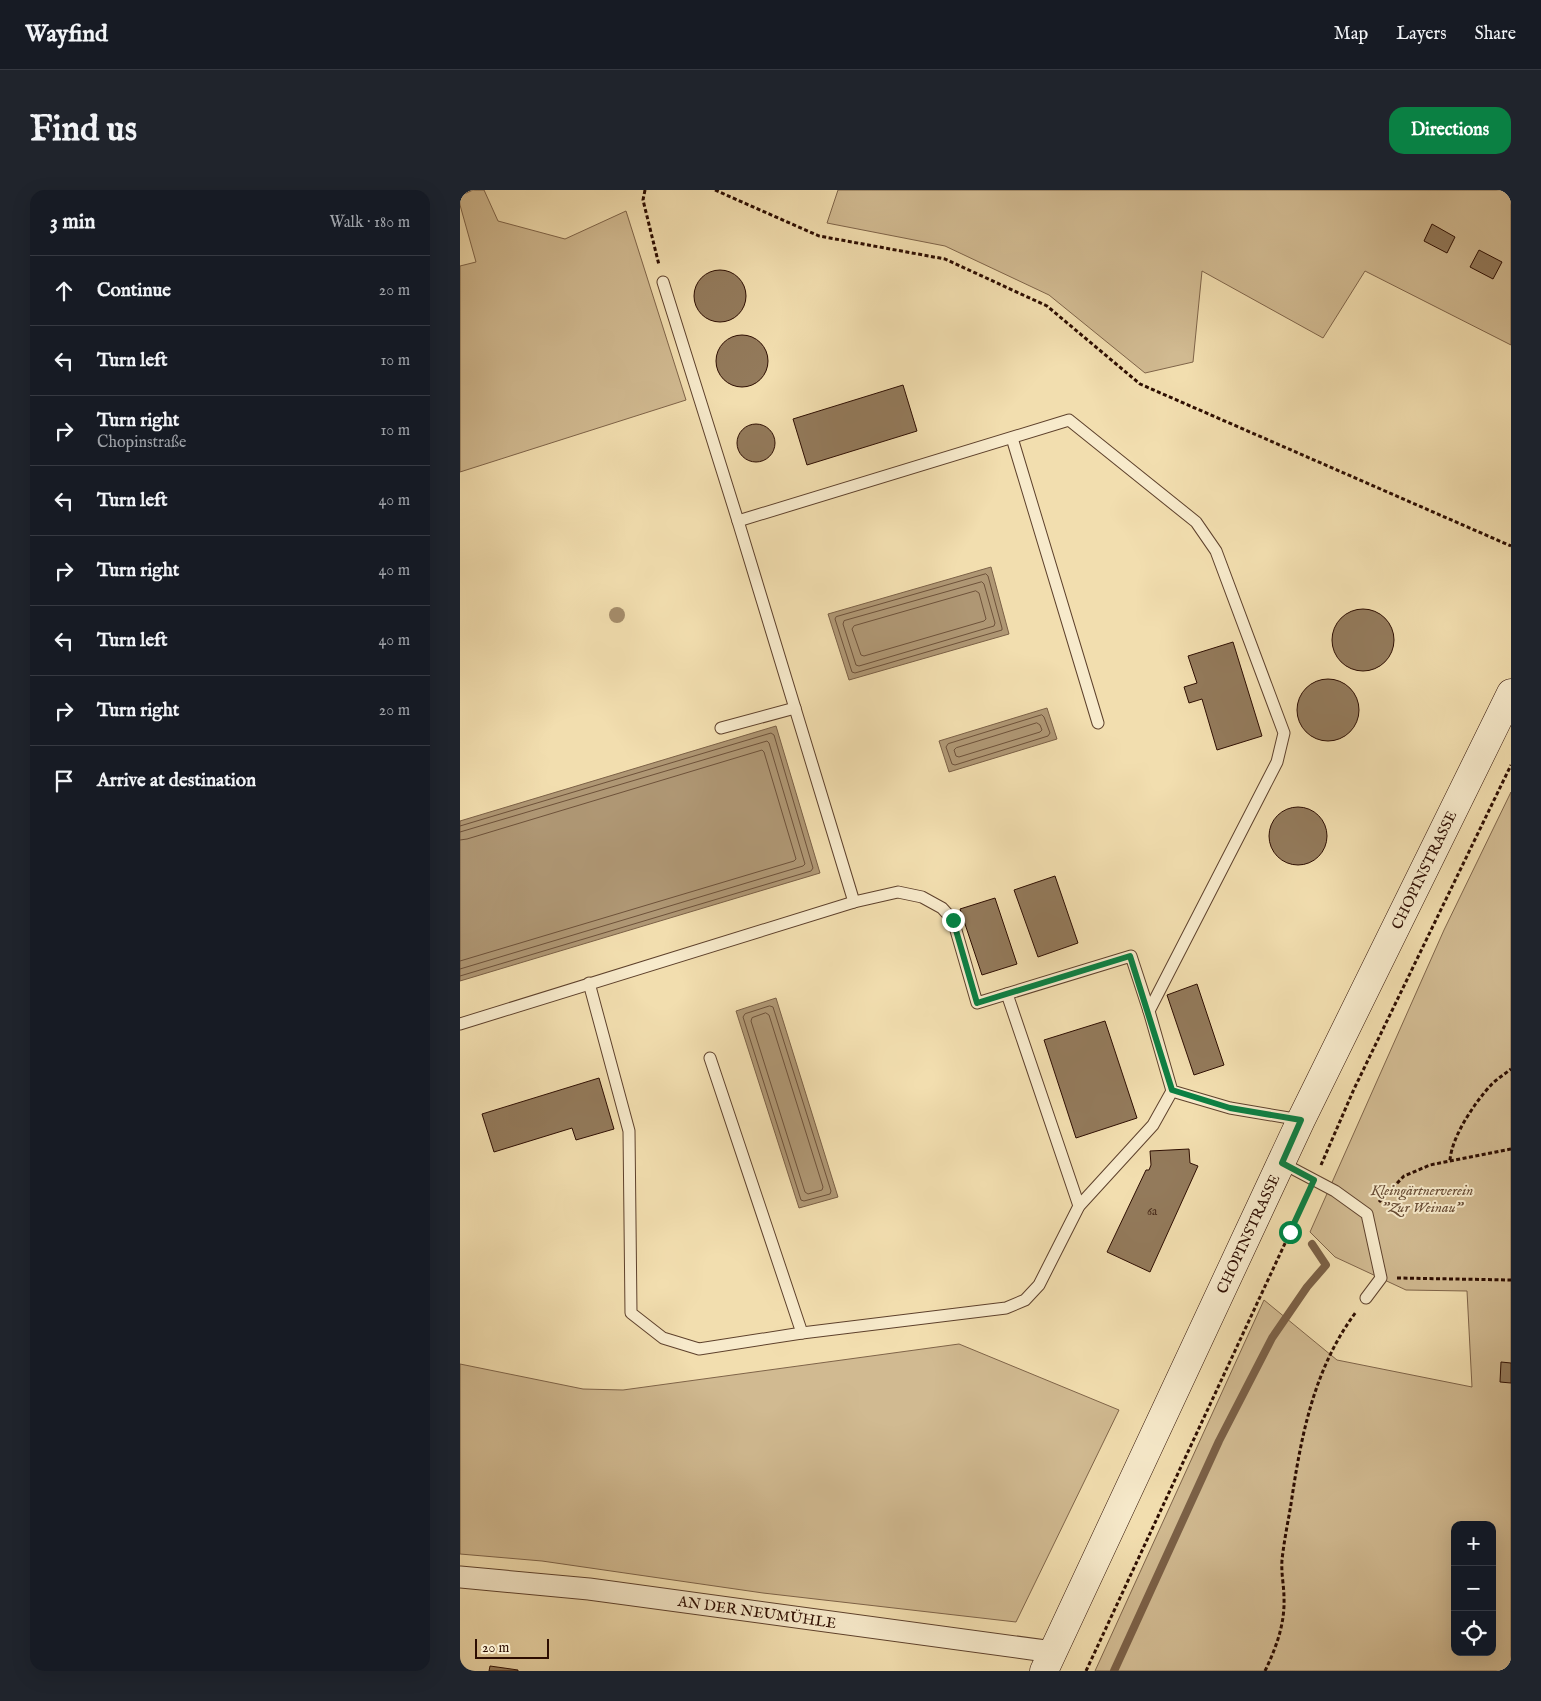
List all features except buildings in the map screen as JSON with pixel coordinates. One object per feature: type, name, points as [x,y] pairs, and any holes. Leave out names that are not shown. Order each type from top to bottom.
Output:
[{"type":"main road","name":"CHOPINSTRASSE","points":[[1049,1662],[1301,1120],[1511,693]]},
{"type":"street","name":"AN DER NEUMÜHLE","points":[[460,1577],[589,1589],[1049,1662]]},
{"type":"lane","points":[[663,282],[854,902]]},
{"type":"lane","points":[[738,521],[1070,420],[1196,522],[1216,551],[1284,732],[1277,762],[1149,1011]]},
{"type":"lane","points":[[1012,438],[1098,723]]},
{"type":"lane","points":[[721,728],[795,708]]},
{"type":"lane","points":[[460,1024],[590,983],[854,902],[898,892],[922,897],[942,908],[953,920],[977,1003],[1130,956],[1149,1011],[1172,1090],[1153,1126],[1079,1206],[1039,1285],[1025,1300],[1006,1308],[802,1333],[699,1349],[662,1338],[631,1313],[629,1131],[590,983]]},
{"type":"lane","points":[[1007,994],[1079,1206]]},
{"type":"lane","points":[[710,1058],[802,1333]]},
{"type":"lane","points":[[1172,1090],[1230,1108],[1301,1120]]},
{"type":"lane","points":[[1282,1163],[1335,1190],[1367,1214],[1381,1278],[1366,1298]]},
{"type":"path","points":[[645,190],[643,200],[658,260]]},
{"type":"path","points":[[715,190],[819,236],[945,259],[1047,306],[1140,384],[1511,546]]},
{"type":"path","points":[[1086,1671],[1314,1180],[1354,1089],[1511,765]]},
{"type":"path","points":[[1450,1160],[1458,1135],[1477,1104],[1493,1084],[1511,1069]]},
{"type":"path","points":[[1367,1214],[1404,1176],[1430,1165],[1511,1149]]},
{"type":"path","points":[[1381,1278],[1511,1280]]},
{"type":"path","points":[[1265,1671],[1283,1621],[1282,1562],[1306,1418],[1323,1371],[1342,1330],[1366,1298]]},
{"type":"green space","points":[[473,190],[484,190],[498,221],[565,239],[626,211],[686,400],[460,472],[460,266],[476,262],[460,205],[460,196]]},
{"type":"green space","points":[[838,190],[1511,190],[1511,345],[1365,271],[1323,338],[1202,271],[1193,362],[1145,373],[1049,295],[945,246],[827,223]]},
{"type":"green space","name":"Kleingärtnerverein \"Zur Weinau\"","points":[[1511,792],[1511,1671],[1095,1671],[1264,1300],[1337,1360],[1472,1387],[1467,1291],[1406,1290],[1335,1257],[1310,1232],[1444,930]]},
{"type":"green space","points":[[959,1344],[1119,1410],[1016,1622],[763,1593],[542,1561],[460,1554],[460,1364],[583,1389],[623,1390]]},
{"type":"water","points":[[991,567],[1009,634],[849,680],[828,614]]},
{"type":"water","points":[[1047,708],[1057,739],[949,772],[939,741]]},
{"type":"water","points":[[776,726],[820,873],[460,981],[460,821]]},
{"type":"water","points":[[776,998],[838,1197],[799,1208],[736,1011]]},
{"type":"waterway","points":[[1114,1671],[1219,1441],[1272,1338],[1307,1287],[1326,1265],[1312,1244]]},
{"type":"route","points":[[953,920],[977,1003],[1130,956],[1149,1011],[1172,1090],[1230,1108],[1301,1120],[1282,1163],[1314,1180],[1290,1232]]}]
